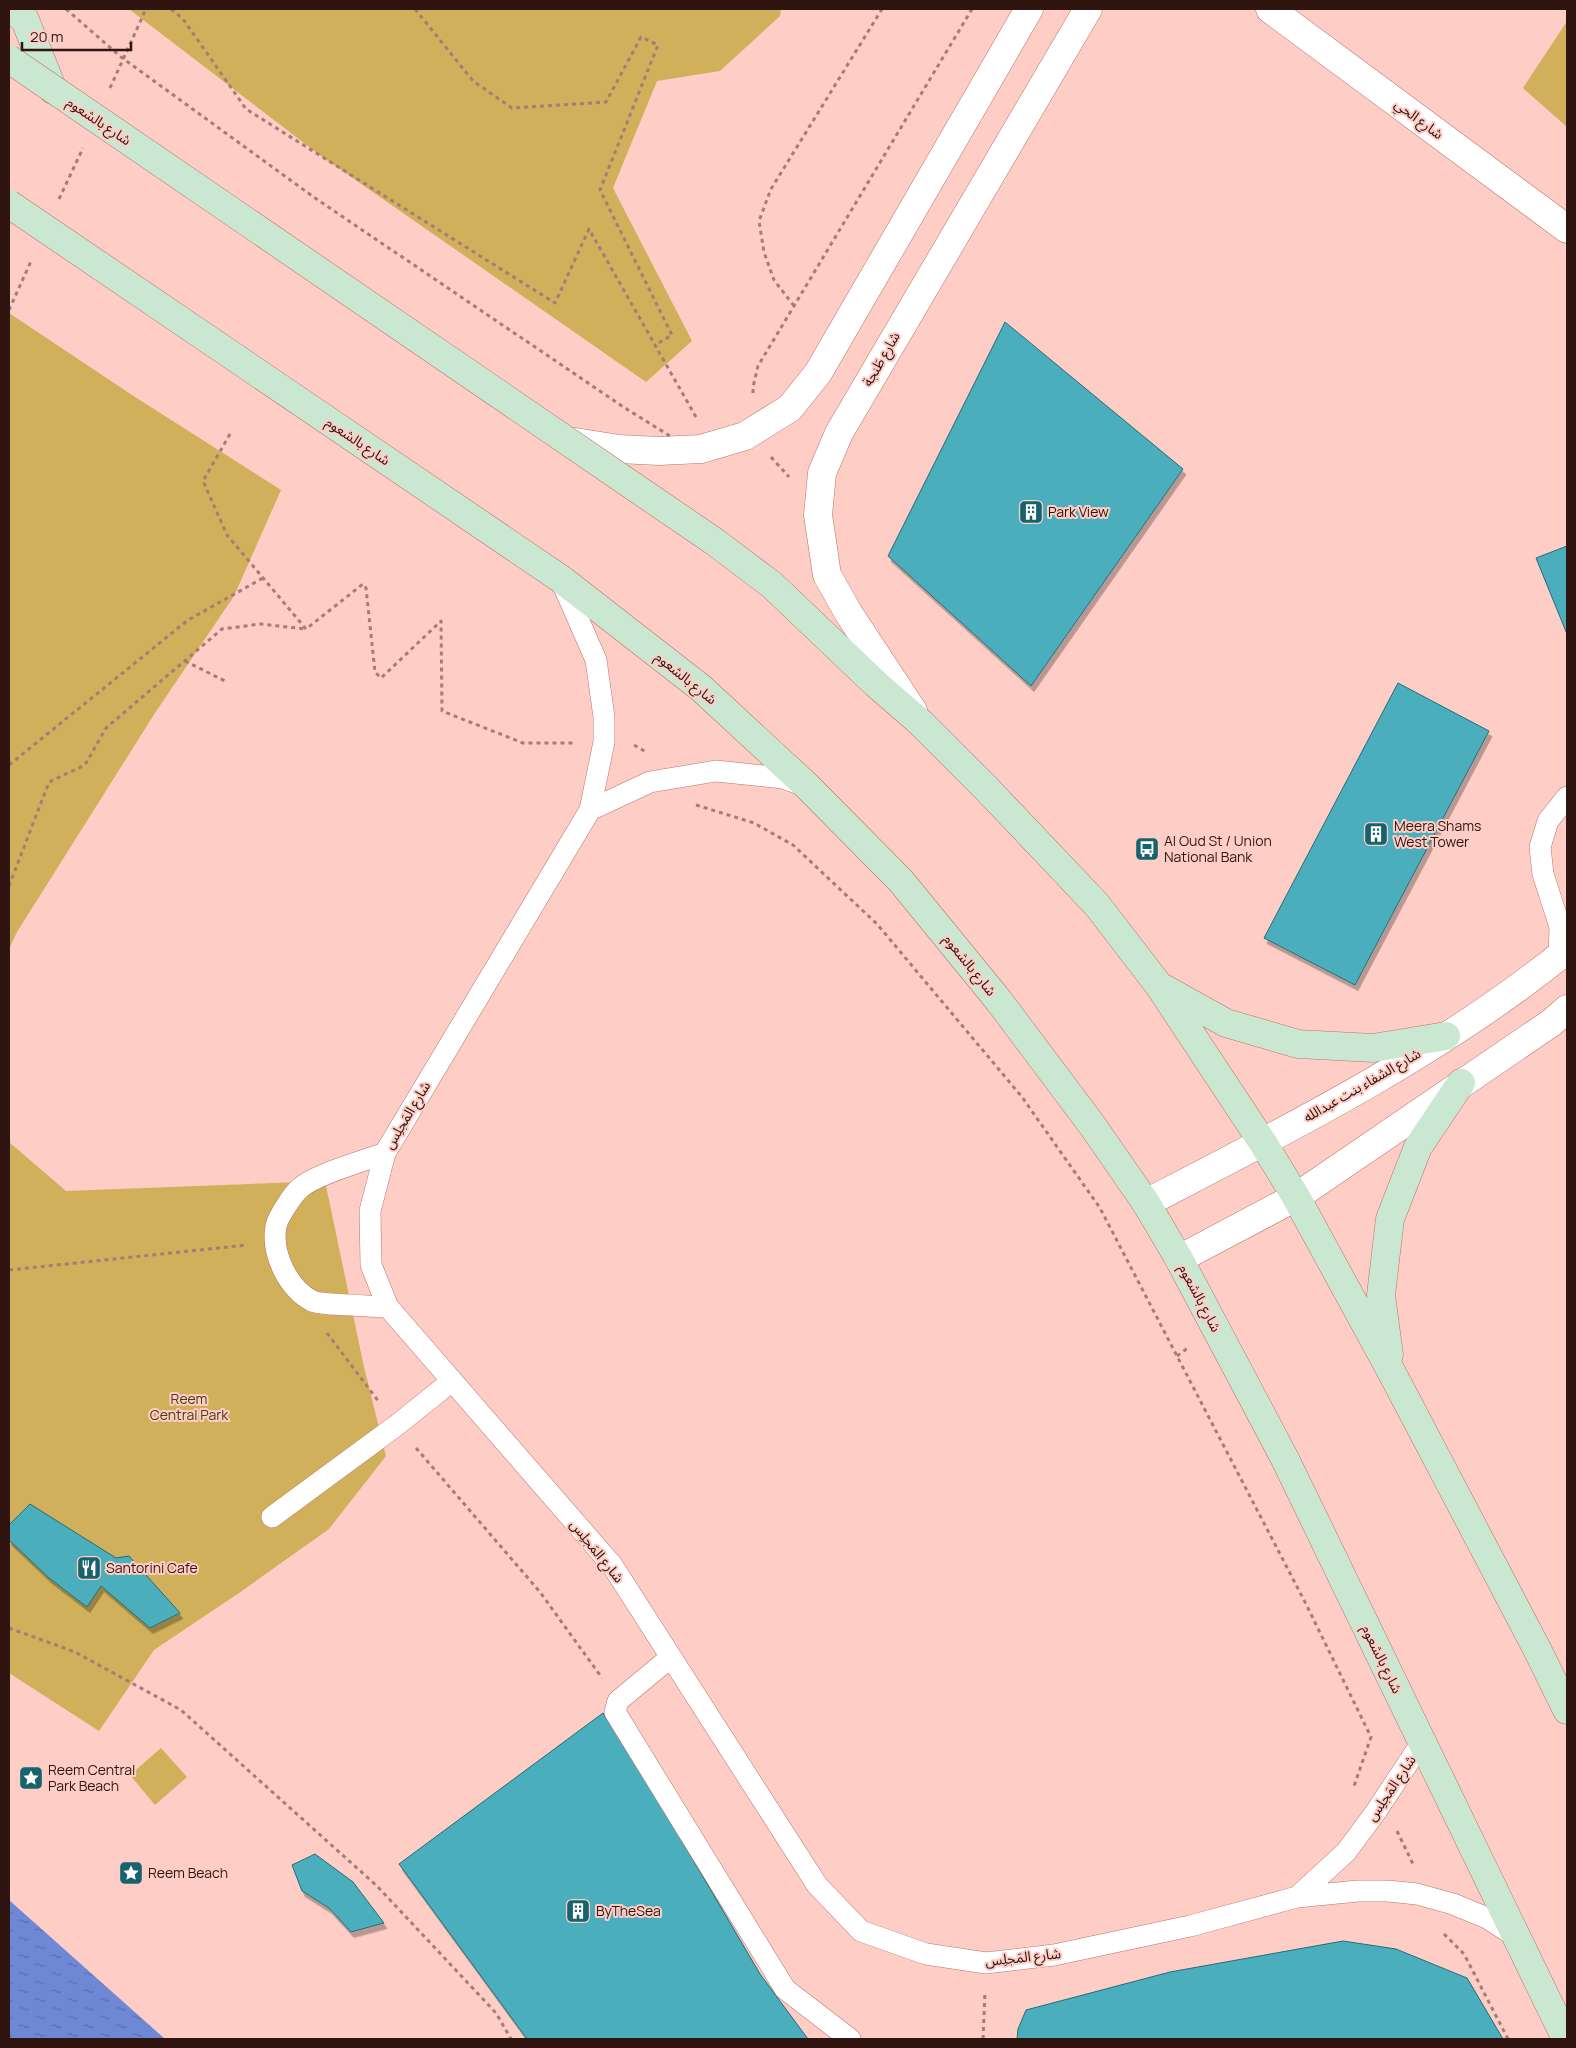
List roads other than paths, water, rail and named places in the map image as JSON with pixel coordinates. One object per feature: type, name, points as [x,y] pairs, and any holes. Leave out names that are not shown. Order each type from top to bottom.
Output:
[{"type":"main road","points":[[12,9],[25,20],[53,90]]},
{"type":"main road","name":"شارع بالشعوم","points":[[9,59],[569,441],[715,542],[772,584],[876,684],[921,723],[986,788],[1092,900],[1160,987],[1263,1143],[1296,1197],[1392,1371],[1537,1648],[1567,1710]]},
{"type":"main road","name":"شارع بالشعوم","points":[[9,204],[560,579],[701,688],[807,786],[902,881],[999,1000],[1092,1125],[1146,1202],[1179,1258],[1285,1459],[1566,2039]]},
{"type":"main road","points":[[1160,987],[1226,1023],[1298,1044],[1372,1048],[1446,1036]]},
{"type":"main road","points":[[1392,1371],[1382,1295],[1390,1219],[1418,1147],[1461,1083]]},
{"type":"street","points":[[569,441],[619,448],[664,443],[701,450],[745,436],[790,408],[818,373],[1029,9]]},
{"type":"street","name":"شارع طَنجة","points":[[921,723],[849,614],[827,575],[818,515],[822,473],[839,433],[1088,9]]},
{"type":"street","name":"شارع الحي","points":[[1270,9],[1567,228]]},
{"type":"street","name":"شارع الشفاء بنت عبدالله","points":[[1146,1202],[1263,1143],[1389,1071],[1446,1036],[1530,979],[1563,953]]},
{"type":"street","points":[[1179,1258],[1296,1197],[1461,1083],[1562,1019]]},
{"type":"street","points":[[1537,1648],[1567,1683]]},
{"type":"lane","name":"شارع المَجلِس","points":[[560,579],[596,660],[604,717],[604,742],[590,810],[385,1153],[370,1211],[371,1266],[388,1307],[612,1566],[817,1885],[861,1931],[926,1954],[986,1963],[1064,1953],[1190,1926],[1297,1897],[1358,1891],[1388,1891],[1417,1894],[1453,1904],[1487,1918],[1518,1938]]},
{"type":"lane","points":[[590,810],[650,782],[716,771],[783,778],[807,786]]},
{"type":"lane","points":[[1563,953],[1560,927],[1543,874],[1540,847],[1548,821],[1567,797]]},
{"type":"lane","points":[[385,1153],[317,1178],[300,1188],[286,1206],[276,1226],[278,1257],[293,1286],[314,1302],[388,1307]]},
{"type":"lane","points":[[272,1517],[397,1425],[452,1381]]},
{"type":"lane","points":[[671,1657],[618,1701],[615,1712],[784,1989],[850,2039]]},
{"type":"lane","name":"شارع المَجلِس","points":[[1297,1897],[1346,1852],[1375,1813],[1422,1742]]},
{"type":"water","points":[[9,1900],[165,2039],[9,2039]]},
{"type":"place","name":"Park View","points":[[1031,512]]},
{"type":"place","name":"Meera Shams West Tower","points":[[1376,834]]},
{"type":"place","name":"Al Oud St / Union National Bank","points":[[1147,849]]},
{"type":"place","name":"Santorini Cafe","points":[[89,1568]]},
{"type":"place","name":"Reem Central Park Beach","points":[[31,1778]]},
{"type":"place","name":"Reem Beach","points":[[131,1873]]},
{"type":"place","name":"ByTheSea","points":[[578,1911]]},
{"type":"park label","name":"Reem Central Park","points":[[189,1408]]}]
